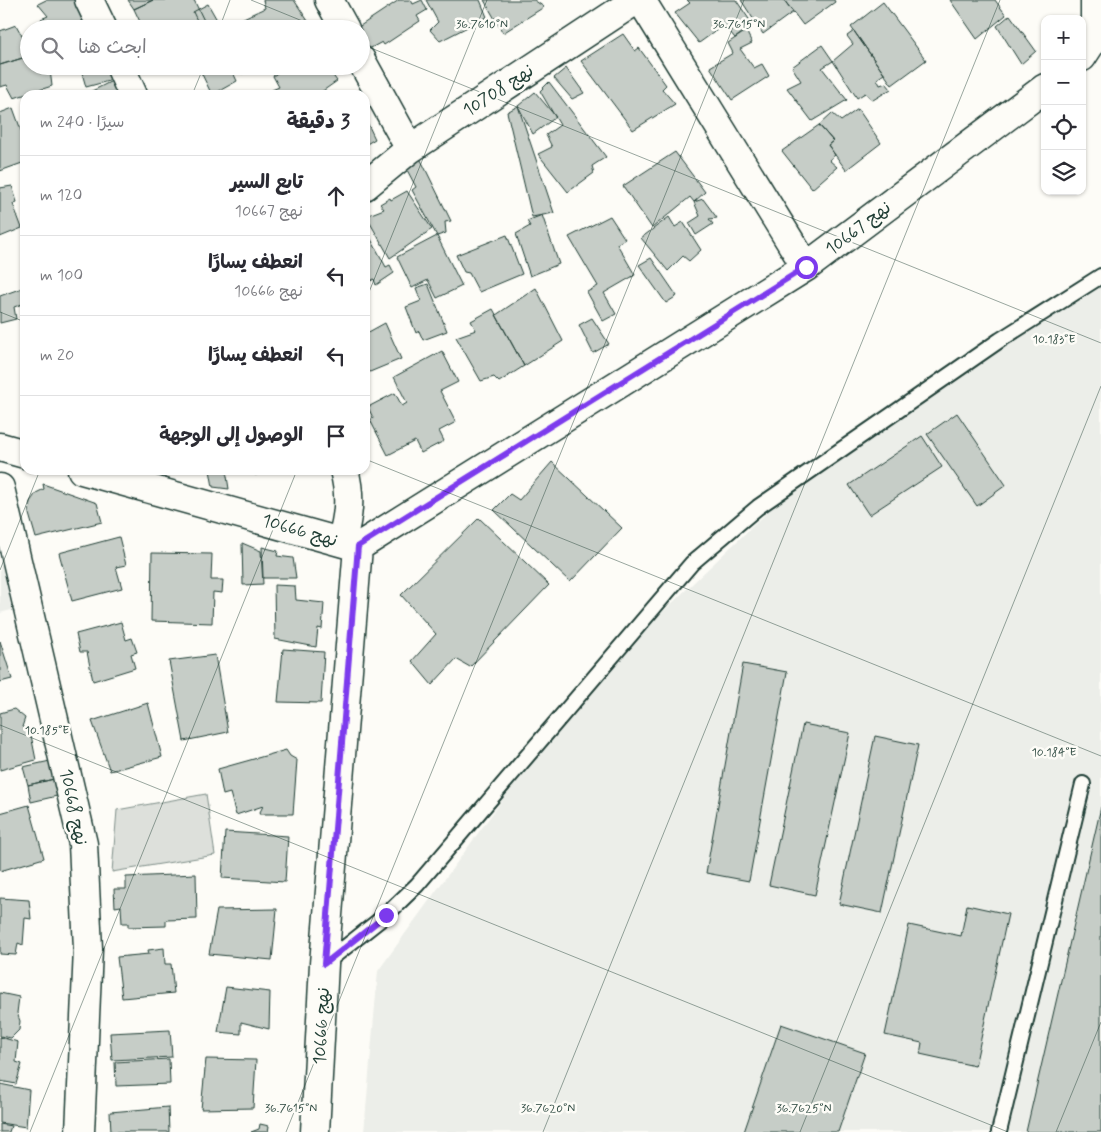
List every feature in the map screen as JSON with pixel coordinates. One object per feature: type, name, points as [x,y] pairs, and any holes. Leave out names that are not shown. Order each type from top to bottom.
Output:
[{"type":"street","points":[[90,0],[99,20]]},
{"type":"street","points":[[329,0],[339,20]]},
{"type":"street","name":"نهج 10708","points":[[370,182],[410,149],[636,0]]},
{"type":"street","points":[[641,0],[806,267]]},
{"type":"street","points":[[1086,51],[1095,37],[1095,0]]},
{"type":"street","points":[[124,75],[131,90]]},
{"type":"street","points":[[369,75],[410,149]]},
{"type":"street","name":"نهج 10667","points":[[349,544],[806,267],[1041,91]]},
{"type":"street","points":[[0,447],[20,453]]},
{"type":"street","name":"نهج 10666","points":[[100,475],[349,544],[315,1132]]},
{"type":"street","points":[[345,475],[350,502],[348,520],[349,544]]},
{"type":"street","name":"نهج 10668","points":[[0,488],[83,844],[88,949],[80,1132]]},
{"type":"lane","points":[[324,964],[386,915],[418,885],[692,563],[766,501],[1000,340],[1101,276]]},
{"type":"lane","points":[[999,1132],[1083,784]]},
{"type":"shaded area","points":[[1101,267],[1101,1132],[364,1132],[378,971],[585,686],[839,444]]},
{"type":"shaded area","points":[[0,554],[15,609],[0,613]]},
{"type":"shaded area","points":[[206,794],[215,855],[112,872],[117,810]]},
{"type":"building","points":[[46,0],[75,0],[82,20],[41,20],[48,16],[38,4]]},
{"type":"building","points":[[128,0],[153,0],[134,9]]},
{"type":"building","points":[[153,0],[194,0],[204,20],[139,20],[134,9]]},
{"type":"building","points":[[263,0],[294,0],[307,20],[239,20],[265,8]]},
{"type":"building","points":[[399,0],[411,0],[413,4],[422,0],[427,10],[417,16],[420,21],[384,45],[382,42],[370,48],[369,20]]},
{"type":"building","points":[[426,0],[480,0],[487,17],[440,41],[430,30],[438,22]]},
{"type":"building","points":[[484,0],[534,0],[544,7],[503,33]]},
{"type":"building","points":[[687,0],[736,0],[753,25],[735,38],[724,25],[699,43],[675,13],[690,3]]},
{"type":"building","points":[[741,0],[784,0],[793,12],[763,34]]},
{"type":"building","points":[[784,0],[834,0],[835,2],[803,25]]},
{"type":"building","points":[[950,0],[995,0],[1006,15],[977,39]]},
{"type":"building","points":[[883,2],[926,60],[892,85],[851,27]]},
{"type":"building","points":[[208,4],[217,20],[197,20],[193,12]]},
{"type":"building","points":[[1010,15],[1036,51],[1021,64],[997,26]]},
{"type":"building","points":[[16,25],[20,32],[20,59],[0,65],[0,31]]},
{"type":"building","points":[[746,31],[752,43],[740,49],[754,68],[762,64],[769,76],[732,100],[710,67],[733,53],[728,43]]},
{"type":"building","points":[[854,31],[884,74],[877,79],[880,85],[886,83],[891,89],[873,100],[865,93],[857,98],[833,61],[853,44],[847,36]]},
{"type":"building","points":[[623,34],[635,51],[639,48],[666,85],[662,89],[675,104],[633,130],[581,61]]},
{"type":"building","points":[[822,45],[833,61],[822,68],[847,100],[812,121],[787,88],[801,81],[792,67]]},
{"type":"building","points":[[20,59],[20,75],[51,75],[52,86],[39,90],[20,90],[20,96],[14,98],[7,85],[0,87],[0,65]]},
{"type":"building","points":[[566,68],[584,93],[572,99],[554,78]]},
{"type":"building","points":[[83,75],[114,75],[116,79],[86,87]]},
{"type":"building","points":[[202,75],[234,75],[237,81],[221,90],[210,90]]},
{"type":"building","points":[[333,75],[337,81],[324,90],[272,90],[279,87],[273,76]]},
{"type":"building","points":[[116,79],[120,90],[94,90]]},
{"type":"building","points":[[549,82],[606,157],[592,166],[594,173],[568,192],[538,154],[552,147],[546,135],[560,125],[540,91]]},
{"type":"building","points":[[535,92],[556,117],[533,134],[518,106]]},
{"type":"building","points":[[518,106],[554,213],[532,217],[507,112]]},
{"type":"building","points":[[13,108],[20,127],[20,164],[0,171],[0,113]]},
{"type":"building","points":[[858,109],[881,143],[846,170],[828,145],[833,141],[819,125],[832,113],[841,121]]},
{"type":"building","points":[[819,125],[833,141],[828,145],[835,155],[829,160],[837,167],[812,189],[782,151]]},
{"type":"building","points":[[370,128],[375,139],[370,142]]},
{"type":"building","points":[[675,152],[705,192],[694,202],[690,197],[652,228],[623,186]]},
{"type":"building","points":[[420,158],[451,221],[445,222],[446,233],[437,236],[412,190],[416,187],[406,168]]},
{"type":"building","points":[[12,186],[17,202],[13,204],[20,223],[20,229],[0,237],[0,188]]},
{"type":"building","points":[[407,191],[432,229],[390,258],[370,223],[370,214],[384,209],[380,204],[390,198],[391,200]]},
{"type":"building","points":[[703,199],[717,218],[709,219],[713,224],[696,235],[689,223],[700,216],[694,202]]},
{"type":"building","points":[[542,215],[559,264],[530,276],[516,234],[530,226],[527,221]]},
{"type":"building","points":[[610,216],[625,239],[617,244],[635,275],[604,293],[616,314],[603,321],[587,292],[598,286],[569,237]]},
{"type":"building","points":[[669,217],[675,227],[683,222],[701,250],[689,261],[683,256],[668,271],[641,238]]},
{"type":"building","points":[[507,235],[522,274],[479,292],[469,273],[464,272],[456,255]]},
{"type":"building","points":[[437,236],[462,286],[437,298],[428,280],[412,288],[397,257]]},
{"type":"building","points":[[370,237],[386,267],[390,265],[394,273],[376,285],[374,279],[370,281]]},
{"type":"building","points":[[651,258],[677,296],[666,303],[639,265]]},
{"type":"building","points":[[428,284],[447,331],[423,340],[419,331],[416,333],[406,307],[421,301],[416,288]]},
{"type":"building","points":[[536,288],[563,341],[524,366],[496,315]]},
{"type":"building","points":[[20,289],[20,305],[14,307],[16,319],[0,323],[0,296]]},
{"type":"building","points":[[493,309],[524,366],[499,382],[494,377],[481,381],[456,337],[476,330],[471,321]]},
{"type":"building","points":[[592,318],[609,344],[593,353],[579,325]]},
{"type":"building","points":[[385,323],[401,359],[370,372],[370,331]]},
{"type":"building","points":[[442,351],[458,382],[440,391],[456,422],[439,431],[444,441],[421,453],[415,441],[388,455],[370,420],[373,418],[370,406],[395,393],[402,406],[407,403],[394,377]]},
{"type":"building","points":[[957,413],[1006,485],[977,506],[927,434]]},
{"type":"building","points":[[922,436],[942,467],[869,515],[849,485]]},
{"type":"building","points":[[552,462],[622,528],[570,582],[494,510],[510,494],[519,500]]},
{"type":"building","points":[[211,475],[227,475],[229,489],[213,487]]},
{"type":"building","points":[[43,484],[97,503],[102,522],[36,538],[29,514],[30,502],[36,493],[44,489]]},
{"type":"building","points":[[479,518],[549,585],[470,667],[456,659],[432,685],[412,661],[436,634],[401,595]]},
{"type":"building","points":[[119,537],[126,565],[116,567],[122,588],[72,601],[59,553]]},
{"type":"building","points":[[242,543],[261,551],[263,584],[243,585]]},
{"type":"building","points":[[262,547],[278,551],[277,556],[293,558],[296,578],[263,578]]},
{"type":"building","points":[[152,553],[212,554],[211,580],[223,580],[222,593],[213,592],[212,623],[151,621]]},
{"type":"building","points":[[274,585],[295,586],[296,600],[324,603],[322,629],[318,628],[316,647],[275,639]]},
{"type":"building","points":[[121,622],[126,640],[132,638],[137,652],[131,654],[135,668],[93,681],[87,652],[80,652],[76,634]]},
{"type":"building","points":[[0,641],[12,679],[0,682]]},
{"type":"building","points":[[283,649],[324,652],[321,703],[278,702]]},
{"type":"building","points":[[215,655],[228,732],[184,741],[169,661]]},
{"type":"building","points":[[743,664],[787,672],[749,881],[706,873]]},
{"type":"building","points":[[148,703],[162,757],[110,771],[92,721]]},
{"type":"building","points":[[14,709],[25,718],[22,727],[30,730],[36,760],[0,770],[0,713]]},
{"type":"building","points":[[803,724],[850,733],[815,895],[769,885]]},
{"type":"building","points":[[875,736],[918,745],[882,913],[839,904]]},
{"type":"building","points":[[286,750],[290,756],[297,760],[293,814],[259,814],[263,806],[236,815],[230,793],[223,795],[218,769]]},
{"type":"building","points":[[50,761],[54,779],[28,785],[23,767]]},
{"type":"building","points":[[54,779],[57,796],[31,802],[28,785]]},
{"type":"building","points":[[29,805],[44,858],[0,871],[0,813]]},
{"type":"building","points":[[1101,807],[1101,1132],[1026,1132]]},
{"type":"building","points":[[225,832],[288,836],[285,882],[222,878]]},
{"type":"building","points":[[196,874],[197,919],[166,920],[166,926],[128,927],[128,923],[122,923],[121,906],[115,907],[114,889],[126,889],[126,877]]},
{"type":"building","points":[[0,898],[29,900],[31,919],[25,918],[23,945],[18,943],[16,955],[0,954]]},
{"type":"building","points":[[967,905],[1008,914],[975,1066],[920,1054],[922,1043],[885,1035],[909,925],[961,936]]},
{"type":"building","points":[[277,909],[272,960],[209,954],[217,910]]},
{"type":"building","points":[[164,948],[165,964],[171,964],[174,993],[122,998],[117,957],[149,954],[148,950]]},
{"type":"building","points":[[226,987],[270,992],[269,1029],[241,1022],[241,1034],[218,1032]]},
{"type":"building","points":[[0,993],[19,997],[17,1013],[20,1021],[19,1030],[11,1038],[0,1036]]},
{"type":"building","points":[[781,1024],[865,1053],[838,1132],[744,1132]]},
{"type":"building","points":[[170,1030],[172,1057],[112,1060],[110,1033]]},
{"type":"building","points":[[0,1037],[18,1042],[16,1062],[22,1064],[16,1084],[0,1081]]},
{"type":"building","points":[[169,1059],[170,1084],[116,1086],[115,1062]]},
{"type":"building","points":[[206,1059],[256,1060],[253,1108],[201,1109]]},
{"type":"building","points":[[0,1084],[29,1090],[26,1127],[0,1123]]},
{"type":"building","points":[[168,1107],[169,1132],[111,1132],[110,1112]]},
{"type":"building","points":[[0,1124],[11,1126],[9,1132],[0,1132]]},
{"type":"building","points":[[260,1124],[269,1126],[268,1132],[251,1132],[259,1129]]},
{"type":"route","points":[[386,915],[324,964],[358,546],[806,267]]}]
